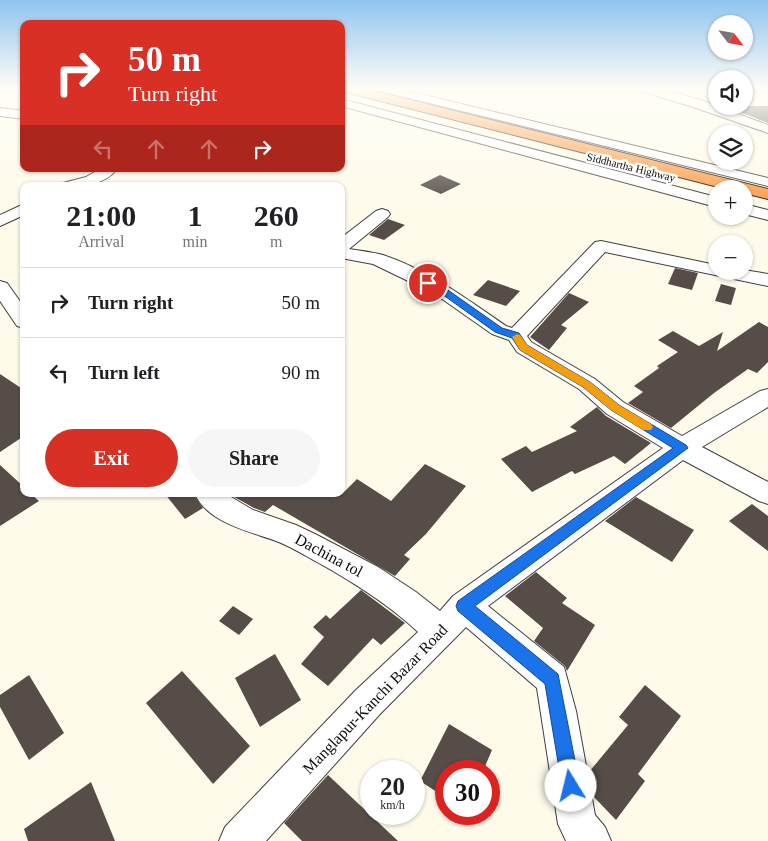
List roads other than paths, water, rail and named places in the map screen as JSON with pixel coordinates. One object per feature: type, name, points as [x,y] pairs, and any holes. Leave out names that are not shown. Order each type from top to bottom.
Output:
[{"type":"highway","name":"Siddhartha Highway","points":[[473,127],[708,187]]},
{"type":"highway","name":"Siddhartha Highway","points":[[502,127],[768,194]]},
{"type":"highway","points":[[753,198],[768,202]]},
{"type":"street","points":[[436,127],[708,200]]},
{"type":"street","points":[[548,127],[765,178]]},
{"type":"street","points":[[83,182],[105,172]]},
{"type":"street","points":[[91,180],[98,182]]},
{"type":"street","points":[[0,220],[20,211]]},
{"type":"street","points":[[753,211],[768,215]]},
{"type":"street","points":[[345,243],[382,214]]},
{"type":"street","points":[[516,336],[601,246],[708,268]]},
{"type":"street","points":[[345,254],[378,259],[442,290],[499,330],[516,336],[524,347],[587,384],[615,408],[682,448],[768,494]]},
{"type":"street","points":[[753,277],[768,280]]},
{"type":"street","points":[[0,287],[20,316]]},
{"type":"street","name":"Manglapur-Kanchi Bazar Road","points":[[250,837],[368,702],[441,632],[464,606],[682,448],[768,397]]},
{"type":"street","name":"Dachina tol","points":[[212,497],[235,514],[256,524],[283,532],[350,564],[419,610],[441,632]]},
{"type":"street","points":[[464,606],[552,679],[577,824],[591,841]]}]
